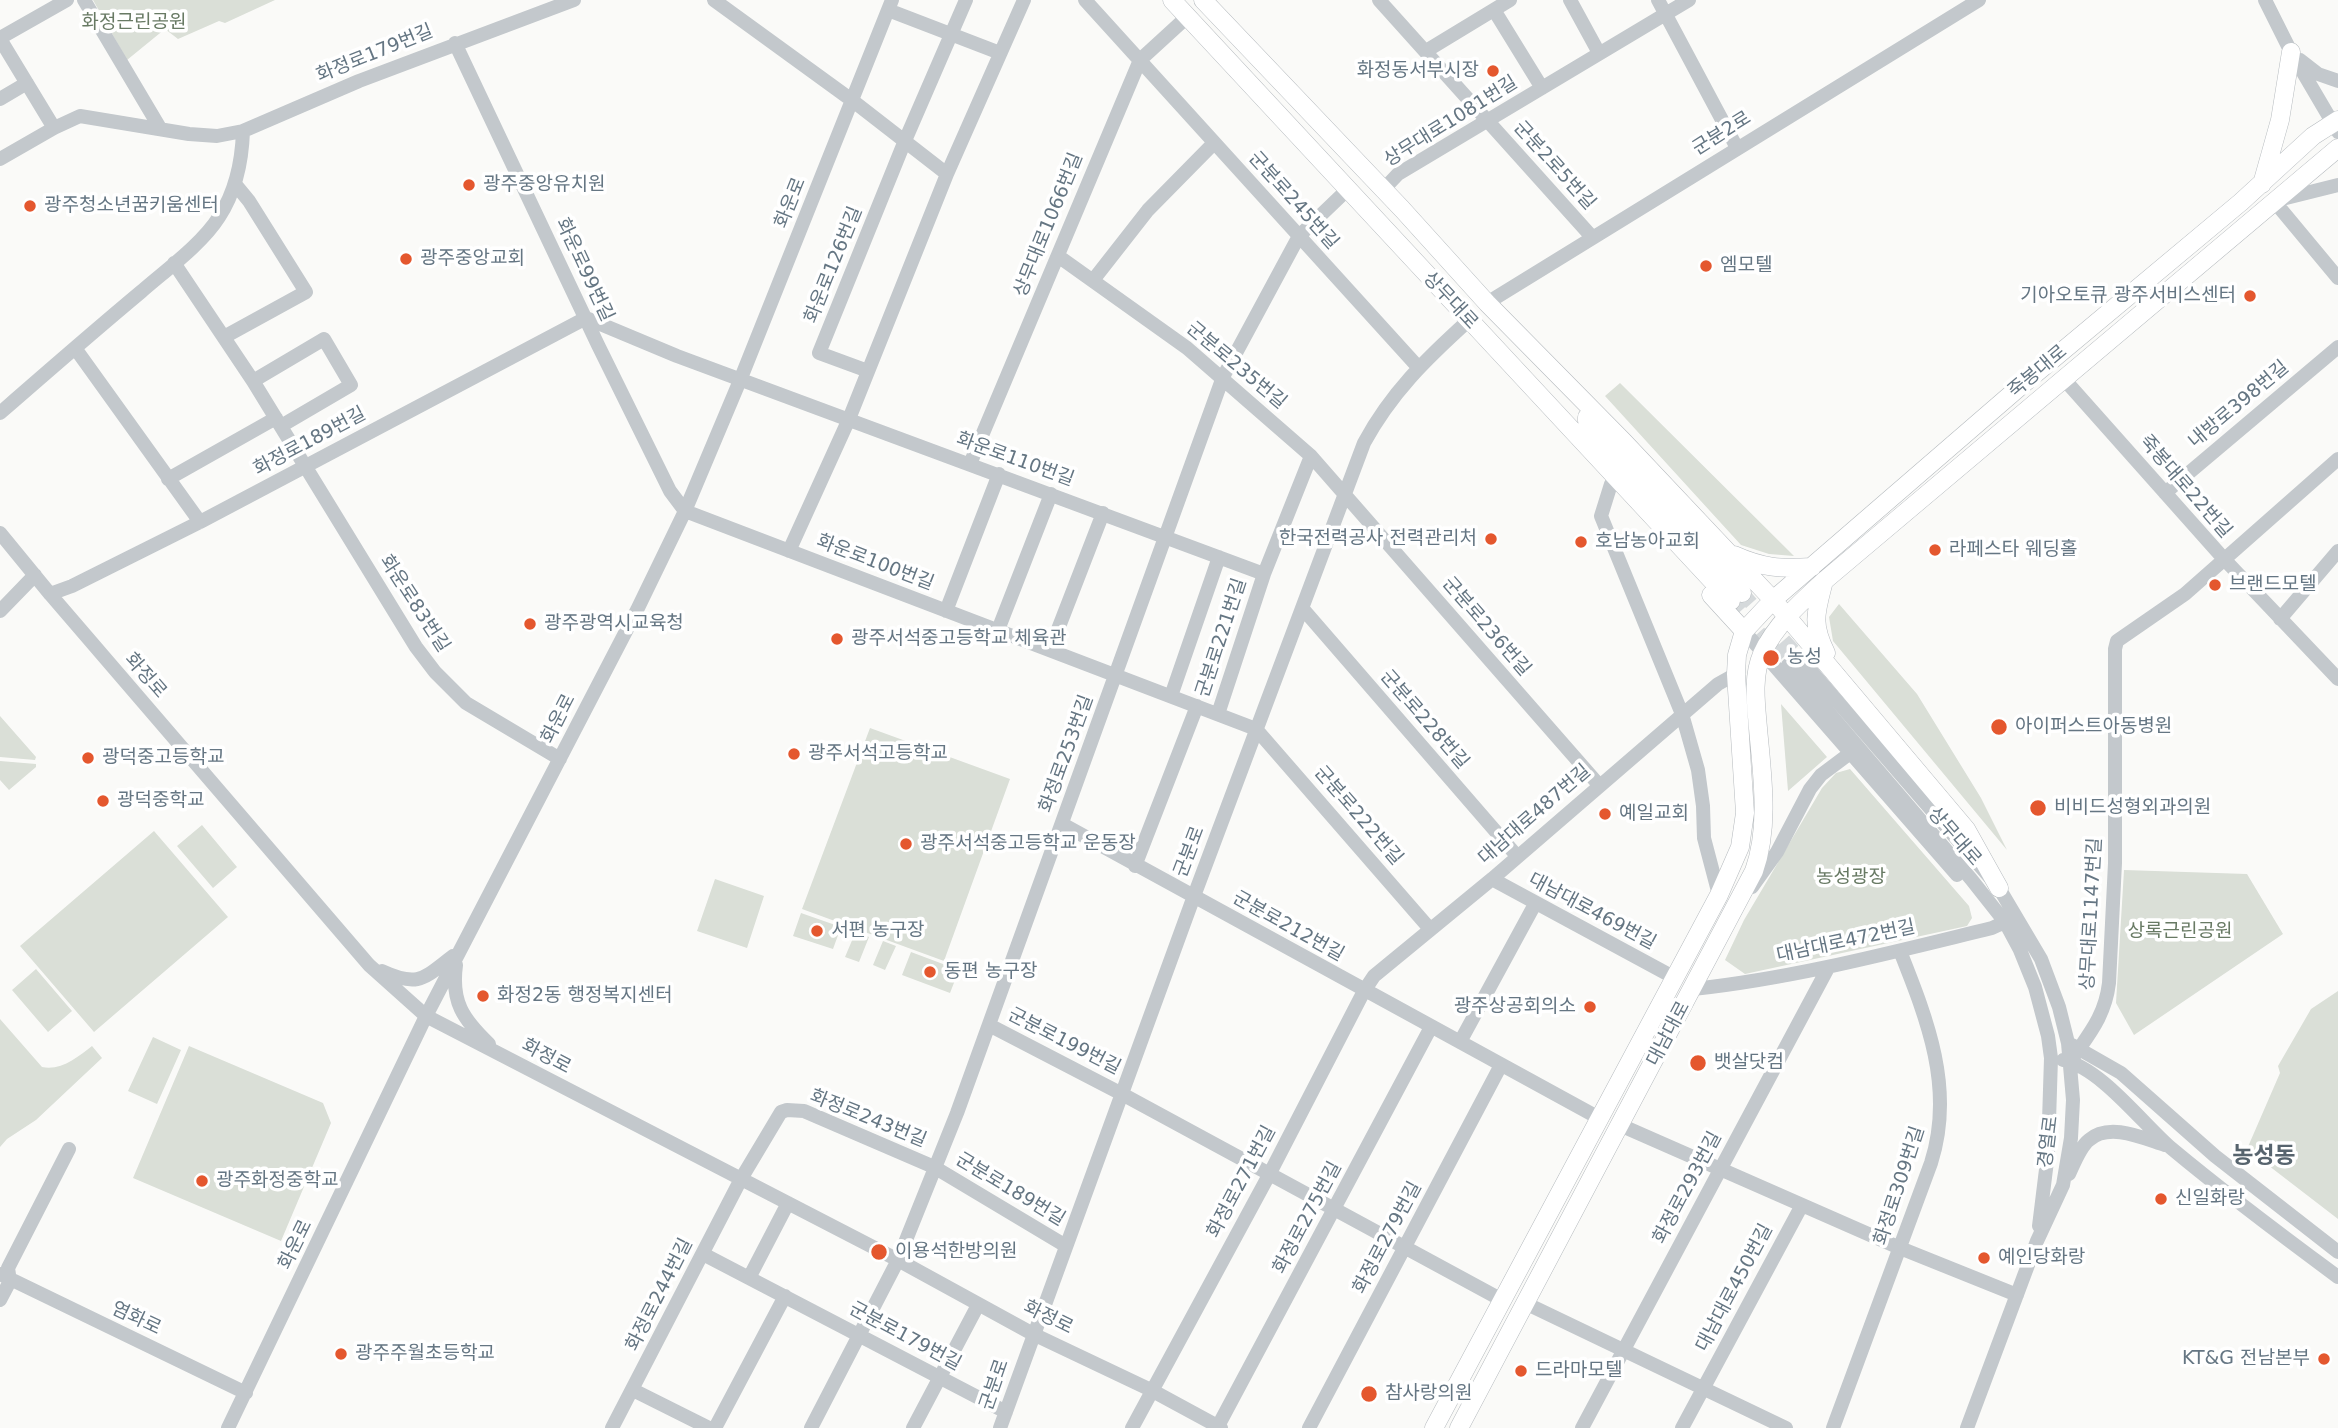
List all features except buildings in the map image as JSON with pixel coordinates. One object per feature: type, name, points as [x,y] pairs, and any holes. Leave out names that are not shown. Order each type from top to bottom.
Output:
[{"type":"main road","name":"상무대로","points":[[1172,0],[1468,321],[1736,597],[1587,421],[1583,400],[1487,303],[1402,209],[1203,0]]},
{"type":"main road","points":[[2262,184],[2280,120],[2291,52]]},
{"type":"main road","name":"죽봉대로","points":[[1786,617],[1818,574],[2023,384],[2241,202],[2313,136],[2337,124]]},
{"type":"main road","name":"죽봉대로","points":[[1744,631],[1773,600],[1818,574],[2063,378],[2338,148]]},
{"type":"main road","points":[[2235,233],[2241,219],[2253,207],[2250,201],[2241,202]]},
{"type":"main road","points":[[1583,400],[1773,600],[1837,675],[1966,830],[1999,888]]},
{"type":"main road","points":[[1574,430],[1578,446],[1744,631]]},
{"type":"main road","points":[[1728,552],[1757,565],[1818,574],[1815,629],[1837,675]]},
{"type":"main road","name":"대남대로","points":[[1459,1428],[1693,989],[1760,853],[1763,810],[1755,693],[1762,654],[1786,617]]},
{"type":"main road","name":"대남대로","points":[[1434,1428],[1719,895],[1740,847],[1745,813],[1736,674],[1737,655],[1744,631]]},
{"type":"street","points":[[54,128],[0,39],[67,0]]},
{"type":"street","points":[[84,0],[160,128]]},
{"type":"street","name":"화정로179번길","points":[[0,159],[80,116],[189,134],[217,136],[243,131],[359,80],[574,0]]},
{"type":"street","points":[[714,0],[853,101],[947,174]]},
{"type":"street","name":"화운로126번길","points":[[868,370],[818,353],[966,0]]},
{"type":"street","points":[[849,419],[947,174],[1024,0]]},
{"type":"street","name":"군분로245번길","points":[[1085,0],[1419,367]]},
{"type":"street","name":"군분2로5번길","points":[[1379,0],[1592,237]]},
{"type":"street","points":[[1426,51],[1510,0]]},
{"type":"street","points":[[1570,0],[1600,53]]},
{"type":"street","points":[[1658,0],[1737,148]]},
{"type":"street","name":"상무대로1081번길","points":[[1382,191],[1398,174],[1689,0]]},
{"type":"street","name":"군분2로","points":[[1487,303],[1979,0]]},
{"type":"street","points":[[2265,0],[2291,52],[2337,124]]},
{"type":"street","name":"화운로","points":[[228,1428],[457,953],[560,760],[685,511],[890,5],[1000,54]]},
{"type":"street","name":"상무대로1081번길","points":[[1494,10],[1542,88]]},
{"type":"street","name":"상무대로1066번길","points":[[970,464],[1140,60],[1187,17]]},
{"type":"street","name":"화운로99번길","points":[[455,43],[598,345],[670,491],[685,511]]},
{"type":"street","points":[[2291,52],[2318,74],[2338,80]]},
{"type":"street","points":[[0,99],[27,83]]},
{"type":"street","points":[[0,413],[174,263],[219,218],[240,169],[243,131]]},
{"type":"street","points":[[1094,279],[1148,210],[1214,143]]},
{"type":"street","points":[[224,337],[306,292],[249,201],[235,184]]},
{"type":"street","points":[[2338,185],[2274,201],[2338,278]]},
{"type":"street","name":"화정로253번길","points":[[811,1428],[898,1259],[989,1025],[1223,377],[1299,236],[1347,190]]},
{"type":"street","name":"군분로235번길","points":[[1058,256],[1094,279],[1223,377],[1311,456],[1344,494]]},
{"type":"street","name":"화운로83번길","points":[[174,263],[253,381],[416,647],[435,672],[466,703],[560,760]]},
{"type":"street","name":"화운로110번길","points":[[586,318],[677,356],[1264,574]]},
{"type":"street","name":"화정로189번길","points":[[50,594],[200,522],[586,318]]},
{"type":"street","name":"군분로","points":[[1000,1428],[1194,896],[1364,443],[1381,411],[1419,367],[1468,321]]},
{"type":"street","points":[[168,479],[351,385],[324,339],[253,381]]},
{"type":"street","name":"내방로398번길","points":[[2165,493],[2338,347]]},
{"type":"street","points":[[75,348],[200,522]]},
{"type":"street","name":"죽봉대로22번길","points":[[2063,378],[2224,559],[2336,674]]},
{"type":"street","name":"화운로100번길","points":[[789,551],[849,419]]},
{"type":"street","name":"군분로221번길","points":[[1218,714],[1264,574],[1311,456]]},
{"type":"street","points":[[2224,559],[2338,459]]},
{"type":"street","name":"화운로100번길","points":[[946,611],[999,474]]},
{"type":"street","points":[[1611,484],[1601,516],[1682,714],[1698,770],[1704,838],[1719,895]]},
{"type":"street","points":[[998,630],[1051,494]]},
{"type":"street","name":"군분로236번길","points":[[1344,494],[1599,785]]},
{"type":"street","name":"화운로100번길","points":[[685,511],[1117,676]]},
{"type":"street","points":[[1050,650],[1103,513]]},
{"type":"street","name":"화정로","points":[[0,533],[369,965],[426,1016],[898,1259],[1034,1334],[1151,1390],[1219,1427]]},
{"type":"street","points":[[2280,619],[2338,551]]},
{"type":"street","name":"군분로221번길","points":[[1171,696],[1219,557]]},
{"type":"street","name":"상무대로1147번길","points":[[2070,1062],[2074,1045],[2105,1009],[2109,984],[2115,863],[2117,641],[2167,609],[2224,559]]},
{"type":"street","points":[[0,611],[34,575]]},
{"type":"street","name":"군분로228번길","points":[[1303,609],[1517,856]]},
{"type":"street","name":"상무대로","points":[[1744,631],[1941,860],[2005,922]]},
{"type":"street","name":"상무대로","points":[[2051,1058],[2035,987],[2005,922],[1793,661],[1999,888],[2041,959],[2074,1045]]},
{"type":"street","name":"대남대로487번길","points":[[1364,991],[1374,976],[1682,714],[1718,684],[1736,674]]},
{"type":"street","name":"군분로221번길","points":[[1117,676],[1256,729]]},
{"type":"street","points":[[1135,866],[1197,706]]},
{"type":"street","name":"군분로222번길","points":[[1256,729],[1430,929]]},
{"type":"street","points":[[1737,903],[1777,852],[1810,789],[1821,775],[1849,754]]},
{"type":"street","name":"군분로212번길","points":[[1062,824],[1600,1118]]},
{"type":"street","name":"대남대로469번길","points":[[1492,878],[1535,904],[1675,978]]},
{"type":"street","points":[[1460,1042],[1535,904]]},
{"type":"street","name":"대남대로472번길","points":[[1693,989],[1741,984],[1828,968],[1992,928],[2005,922]]},
{"type":"street","name":"화정로309번길","points":[[1833,1428],[1931,1163],[1940,1127],[1940,1084],[1933,1044],[1900,951]]},
{"type":"street","points":[[369,965],[398,978],[420,980],[457,953]]},
{"type":"street","points":[[457,953],[453,982],[460,1008],[471,1027],[500,1055]]},
{"type":"street","name":"화정로293번길","points":[[1582,1428],[1828,968]]},
{"type":"street","name":"화정로271번길","points":[[1132,1428],[1269,1175],[1364,991]]},
{"type":"street","name":"군분로199번길","points":[[989,1025],[1502,1300]]},
{"type":"street","name":"화정로275번길","points":[[1219,1427],[1431,1027]]},
{"type":"street","points":[[2048,1036],[2074,1045],[2120,1073],[2215,1156],[2338,1252]]},
{"type":"street","points":[[2051,1058],[2070,1062],[2092,1074],[2169,1146],[2257,1217],[2338,1277]]},
{"type":"street","name":"경열로","points":[[2038,1241],[2048,1153],[2051,1058]]},
{"type":"street","name":"경열로","points":[[1967,1428],[2038,1241],[2063,1185],[2071,1138],[2073,1100],[2070,1062]]},
{"type":"street","name":"화정로279번길","points":[[1309,1428],[1501,1065]]},
{"type":"street","name":"화정로243번길","points":[[741,1179],[781,1112],[787,1110],[804,1111],[934,1167]]},
{"type":"street","points":[[1620,1125],[1900,1248],[2017,1295]]},
{"type":"street","points":[[2063,1185],[2088,1140],[2108,1132],[2130,1134],[2169,1146]]},
{"type":"street","points":[[0,1300],[8,1268],[69,1149]]},
{"type":"street","name":"군분로189번길","points":[[934,1167],[1066,1246]]},
{"type":"street","name":"화정로244번길","points":[[612,1428],[741,1179]]},
{"type":"street","points":[[749,1278],[788,1203]]},
{"type":"street","name":"대남대로450번길","points":[[1682,1428],[1802,1205]]},
{"type":"street","name":"군분로179번길","points":[[703,1254],[1006,1412]]},
{"type":"street","name":"염화로","points":[[5,1278],[246,1393]]},
{"type":"street","points":[[715,1428],[785,1296]]},
{"type":"street","points":[[1525,1303],[1786,1428]]},
{"type":"street","points":[[913,1428],[978,1304]]},
{"type":"street","points":[[633,1390],[709,1428]]},
{"type":"green space","name":"화정근린공원","points":[[93,0],[275,0],[225,23],[219,21],[178,39],[165,29],[127,60]]},
{"type":"green space","points":[[1620,383],[1794,556],[1769,554],[1741,545],[1605,396]]},
{"type":"green space","points":[[1839,604],[1917,694],[1981,798],[2007,850],[1833,641],[1829,617]]},
{"type":"green space","points":[[1781,704],[1827,757],[1788,791]]},
{"type":"green space","points":[[0,716],[36,757],[35,760],[0,757]]},
{"type":"green space","name":"광주서석중고등학교 운동장","points":[[870,728],[1010,779],[944,961],[802,909]]},
{"type":"green space","points":[[0,761],[36,764],[36,767],[9,790],[0,780]]},
{"type":"green space","name":"농성광장","points":[[1850,769],[1969,906],[1972,918],[1967,926],[1745,974],[1725,960],[1744,920],[1822,788],[1836,773]]},
{"type":"green space","points":[[202,825],[237,867],[213,888],[177,846]]},
{"type":"green space","points":[[154,831],[228,917],[94,1032],[20,946]]},
{"type":"green space","name":"상록근린공원","points":[[2124,870],[2247,874],[2283,934],[2134,1035],[2116,1003]]},
{"type":"green space","points":[[715,879],[764,896],[747,948],[697,931]]},
{"type":"green space","name":"서편 농구장","points":[[801,913],[841,927],[833,949],[793,936]]},
{"type":"green space","points":[[856,931],[869,937],[859,962],[845,957]]},
{"type":"green space","points":[[883,941],[896,946],[885,970],[873,965]]},
{"type":"green space","name":"동편 농구장","points":[[911,952],[959,970],[950,993],[902,975]]},
{"type":"green space","points":[[36,969],[72,1011],[48,1032],[12,990]]},
{"type":"green space","points":[[2338,991],[2338,1219],[2247,1149],[2280,1073],[2278,1066],[2311,1009]]},
{"type":"green space","points":[[0,1019],[42,1067],[62,1065],[92,1046],[102,1058],[36,1120],[7,1139],[0,1147]]},
{"type":"green space","points":[[153,1037],[181,1050],[157,1104],[128,1091]]},
{"type":"green space","points":[[189,1046],[323,1103],[331,1123],[281,1241],[133,1178]]},
{"type":"tunnel","points":[[1742,593],[1799,657]]},
{"type":"tunnel","points":[[1731,601],[1788,665]]},
{"type":"place","name":"화정동서부시장","points":[[1493,71]]},
{"type":"place","name":"광주중앙유치원","points":[[469,185]]},
{"type":"place","name":"광주청소년꿈키움센터","points":[[30,206]]},
{"type":"place","name":"광주중앙교회","points":[[406,259]]},
{"type":"place","name":"엠모텔","points":[[1706,266]]},
{"type":"place","name":"기아오토큐 광주서비스센터","points":[[2250,296]]},
{"type":"place","name":"한국전력공사 전력관리처","points":[[1491,539]]},
{"type":"place","name":"호남농아교회","points":[[1581,542]]},
{"type":"place","name":"라페스타 웨딩홀","points":[[1935,550]]},
{"type":"place","name":"브랜드모텔","points":[[2215,585]]},
{"type":"place","name":"광주광역시교육청","points":[[530,624]]},
{"type":"place","name":"광주서석중고등학교 체육관","points":[[837,639]]},
{"type":"place","name":"농성","points":[[1771,658]]},
{"type":"place","name":"아이퍼스트아동병원","points":[[1999,727]]},
{"type":"place","name":"광주서석고등학교","points":[[794,754]]},
{"type":"place","name":"광덕중고등학교","points":[[88,758]]},
{"type":"place","name":"광덕중학교","points":[[103,801]]},
{"type":"place","name":"비비드성형외과의원","points":[[2038,808]]},
{"type":"place","name":"예일교회","points":[[1605,814]]},
{"type":"place","name":"광주서석중고등학교 운동장","points":[[906,844]]},
{"type":"place","name":"서편 농구장","points":[[817,931]]},
{"type":"place","name":"동편 농구장","points":[[930,972]]},
{"type":"place","name":"화정2동 행정복지센터","points":[[483,996]]},
{"type":"place","name":"광주상공회의소","points":[[1590,1007]]},
{"type":"place","name":"뱃살닷컴","points":[[1698,1063]]},
{"type":"place","name":"광주화정중학교","points":[[202,1181]]},
{"type":"place","name":"신일화랑","points":[[2161,1199]]},
{"type":"place","name":"이용석한방의원","points":[[879,1252]]},
{"type":"place","name":"예인당화랑","points":[[1984,1258]]},
{"type":"place","name":"광주주월초등학교","points":[[341,1354]]},
{"type":"place","name":"KT&G 전남본부","points":[[2324,1359]]},
{"type":"place","name":"드라마모텔","points":[[1521,1371]]},
{"type":"place","name":"참사랑의원","points":[[1369,1394]]},
{"type":"district","name":"농성동","points":[[2264,1157]]}]
